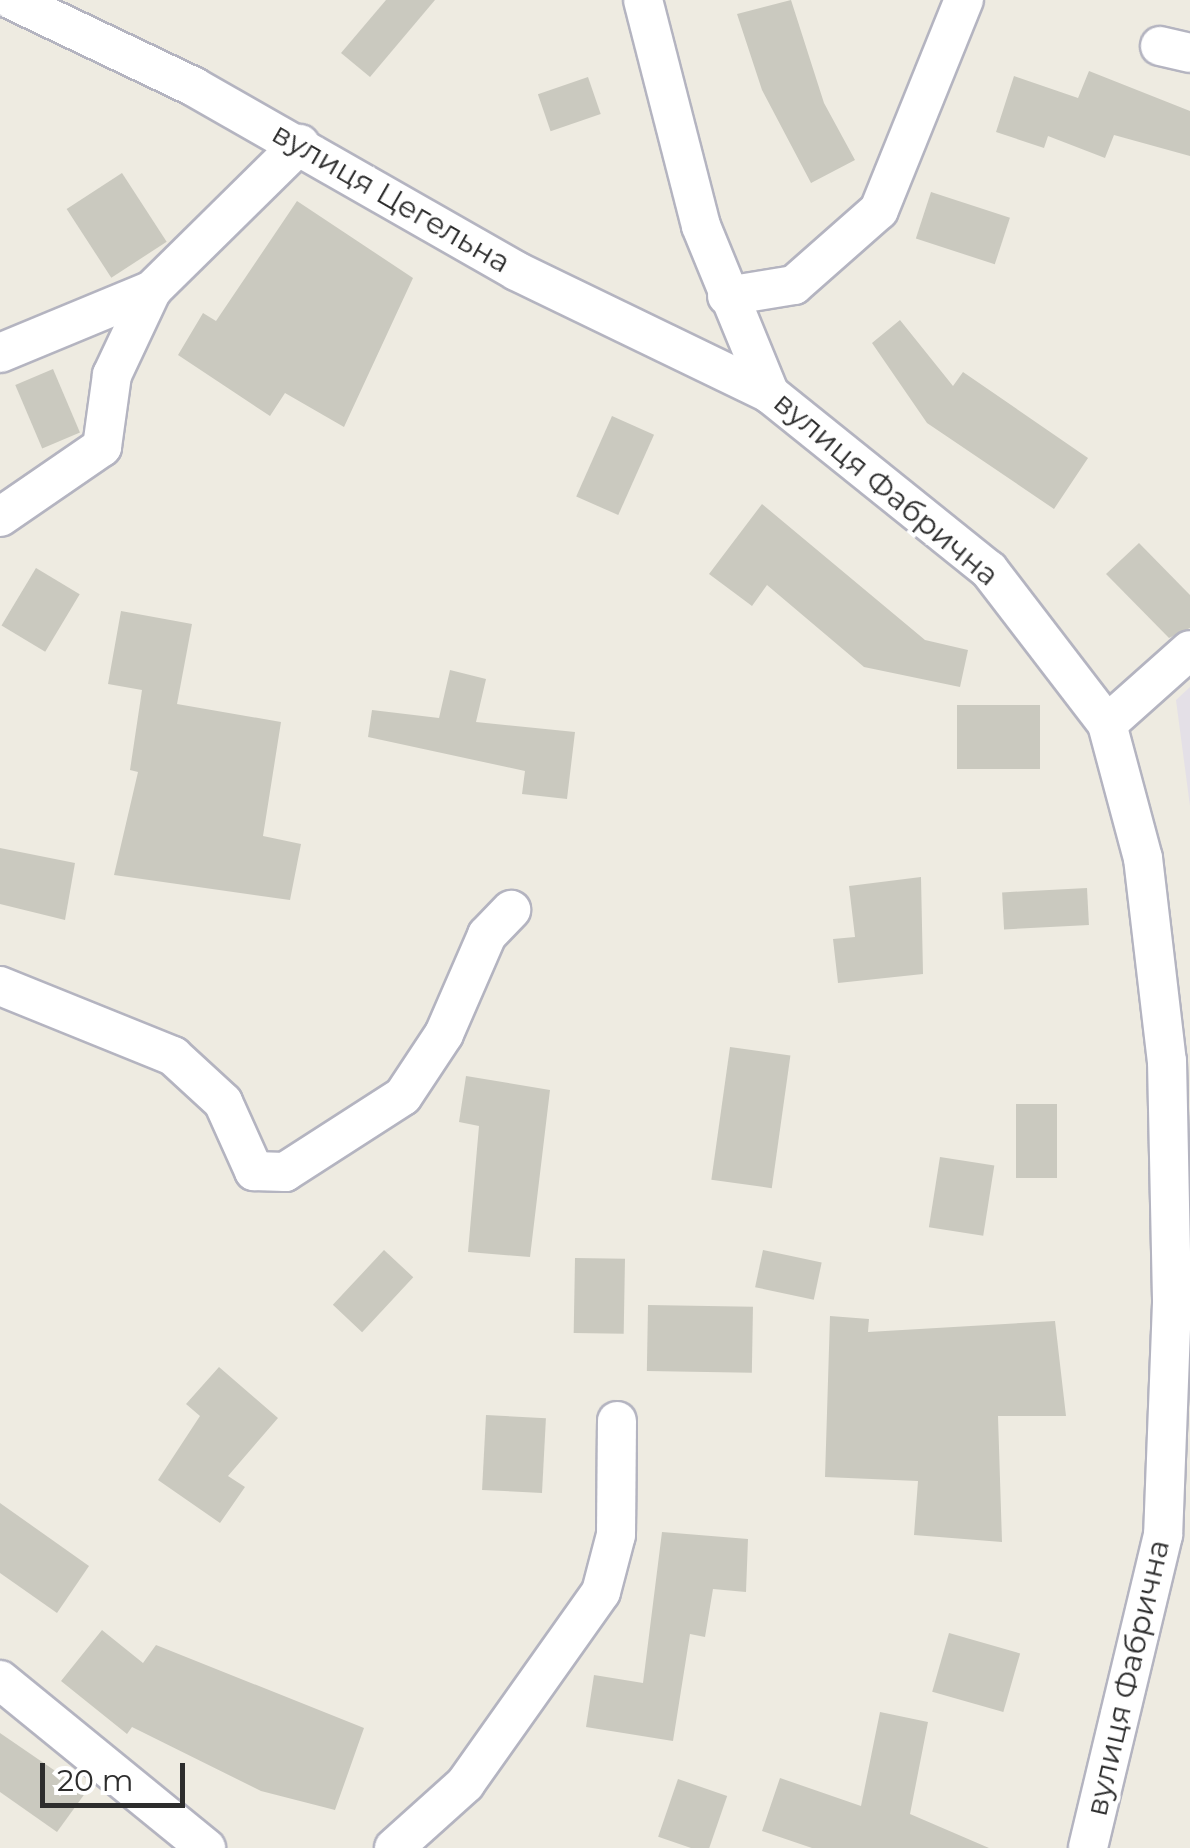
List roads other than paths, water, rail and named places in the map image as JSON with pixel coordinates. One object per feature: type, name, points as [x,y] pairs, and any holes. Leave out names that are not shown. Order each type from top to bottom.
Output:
[{"type":"street","name":"вулиця Цегельна","points":[[12,0],[300,144],[516,271],[770,394]]},
{"type":"street","name":"вулиця Фабрична","points":[[643,0],[726,296],[770,394],[989,570],[1107,724],[1143,858],[1167,1061],[1172,1303],[1163,1535],[1088,1848]]},
{"type":"street","points":[[726,296],[794,285],[880,210],[964,0]]},
{"type":"street","points":[[0,517],[102,447],[112,375],[152,290],[300,144]]},
{"type":"street","points":[[0,353],[152,290]]},
{"type":"street","points":[[1107,724],[1190,650]]},
{"type":"street","points":[[0,986],[173,1056],[223,1102],[254,1171],[285,1172],[403,1096],[444,1034],[487,935],[511,910]]},
{"type":"street","points":[[394,1848],[466,1784],[601,1592],[616,1536],[617,1421]]},
{"type":"street","points":[[0,1680],[206,1848]]}]
